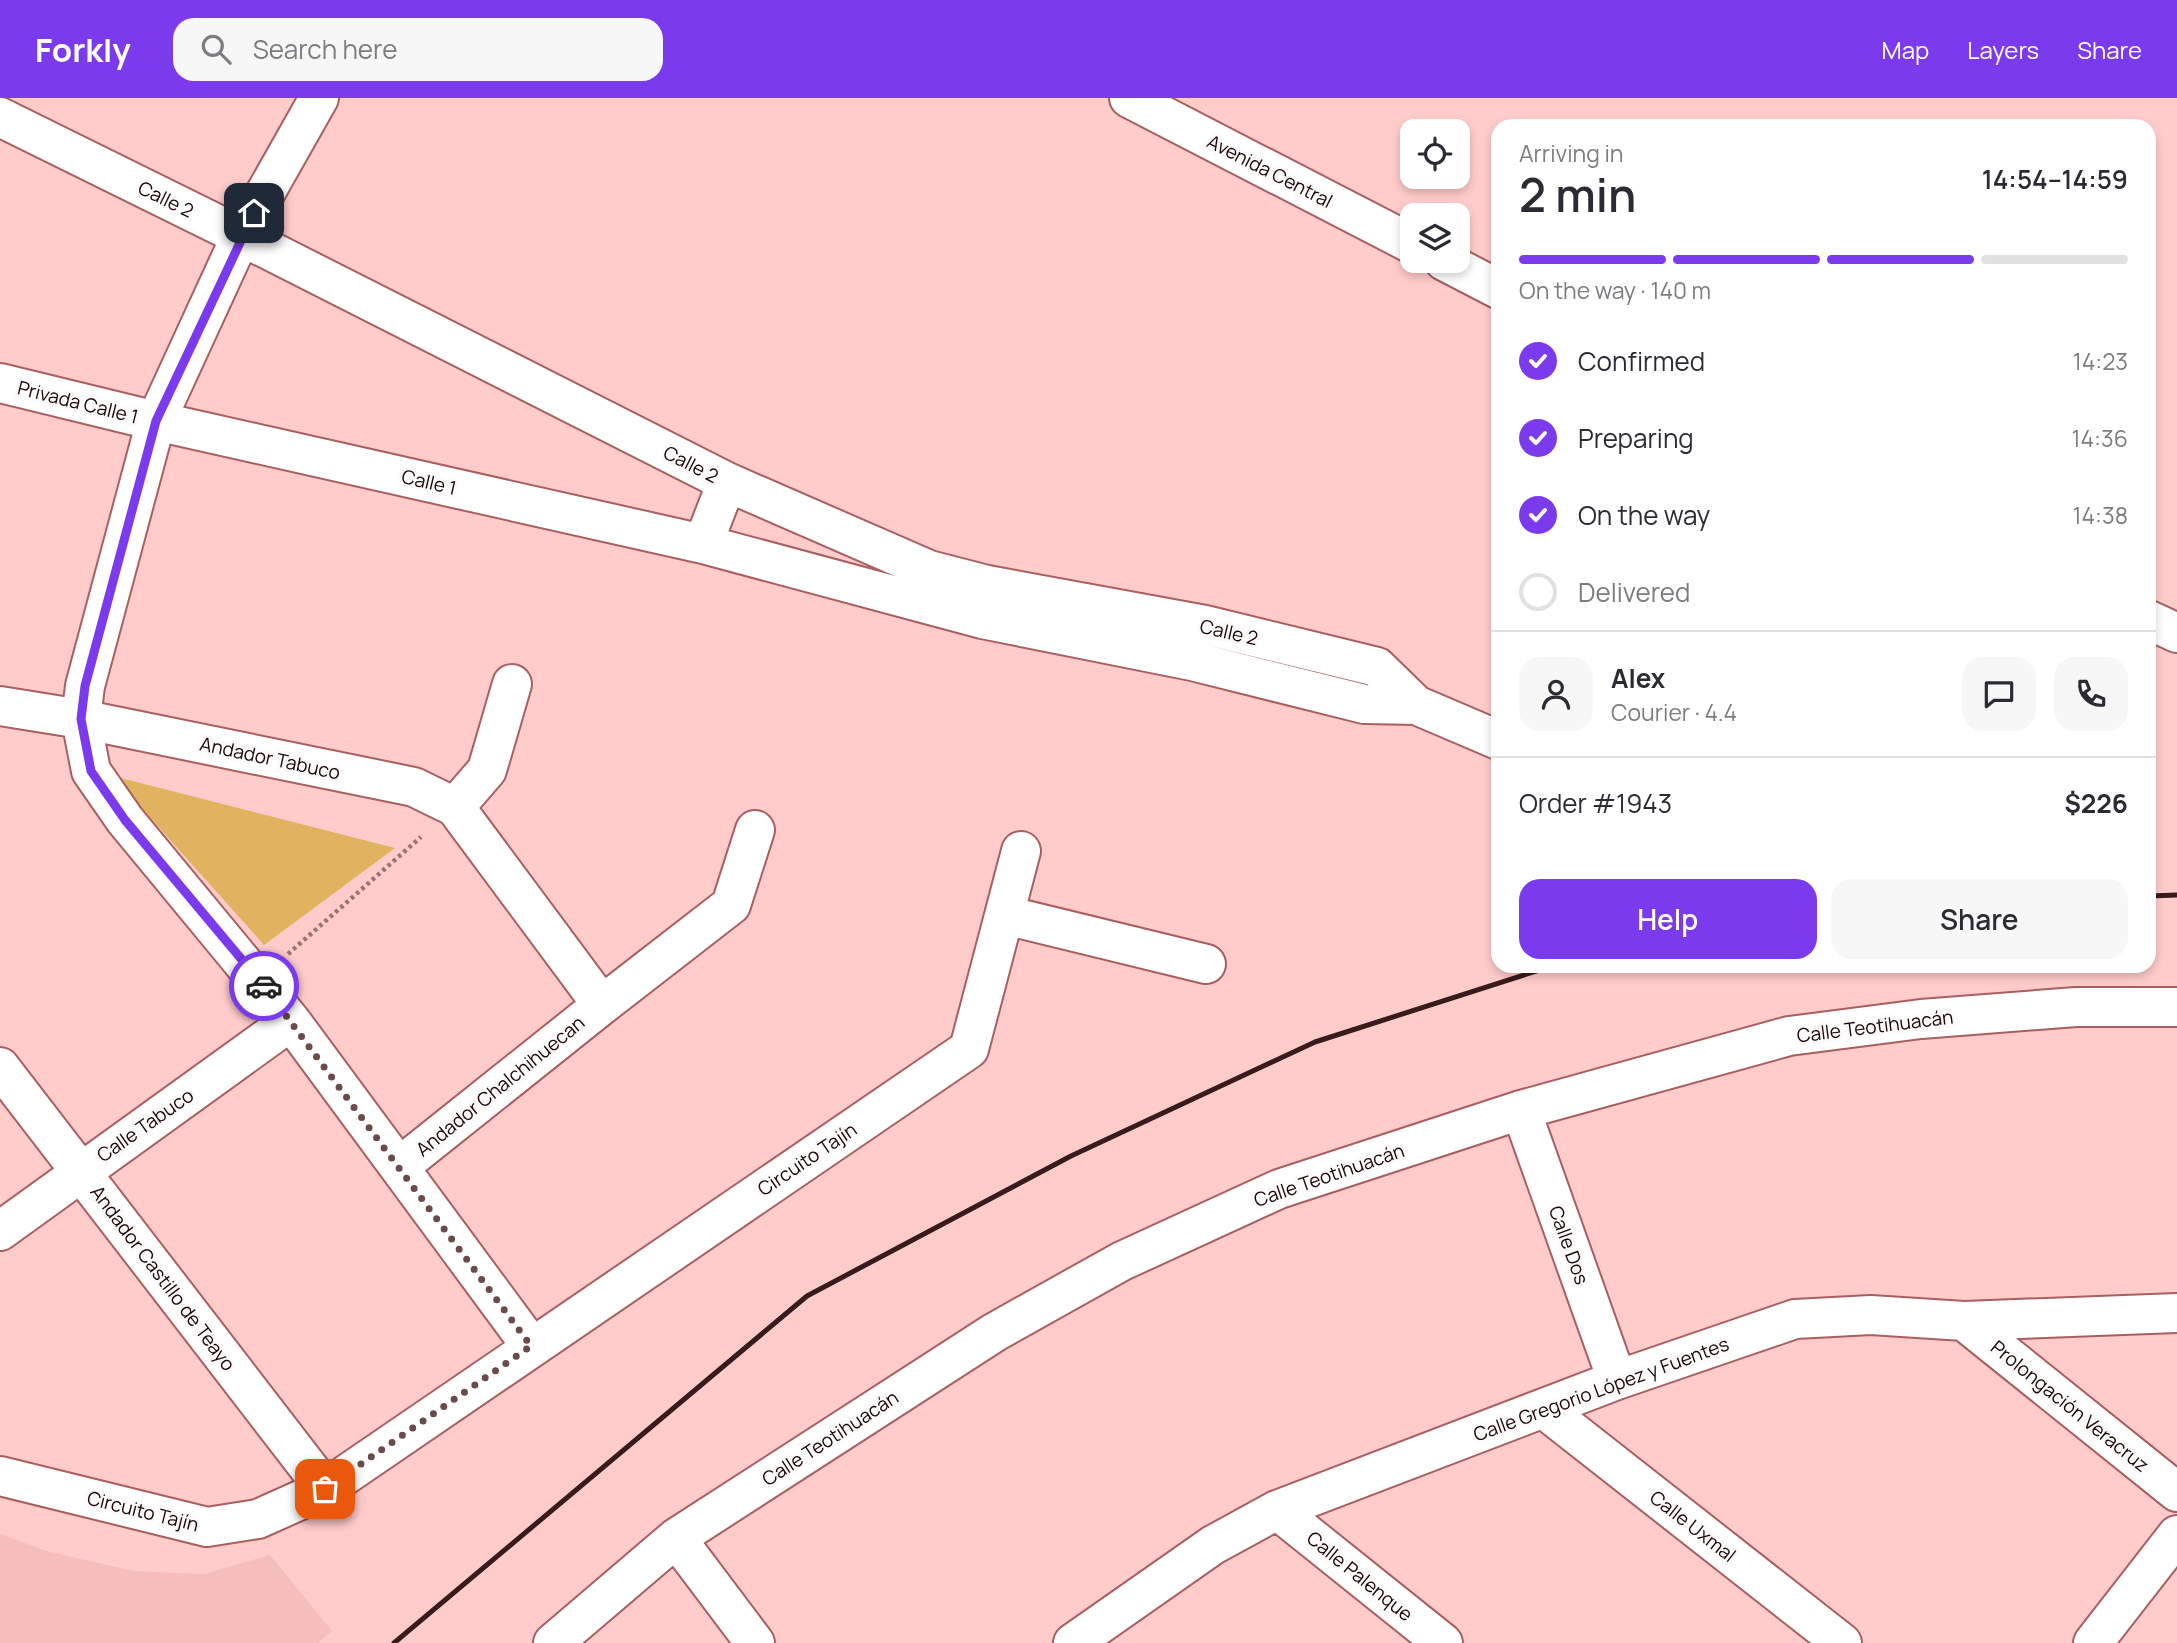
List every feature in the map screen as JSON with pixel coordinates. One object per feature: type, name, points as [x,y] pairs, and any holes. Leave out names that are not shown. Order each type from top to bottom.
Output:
[{"type":"street","points":[[318,98],[241,236],[156,421],[85,686],[81,719],[91,771],[125,820],[291,1021],[531,1346]]},
{"type":"street","name":"Avenida Central","points":[[1129,98],[1400,238]]},
{"type":"street","name":"Calle 2","points":[[0,117],[727,482],[929,570],[987,585],[1205,625],[1377,667],[1416,705],[1491,737]]},
{"type":"street","points":[[1467,273],[1491,285]]},
{"type":"street","name":"Privada Calle 1","points":[[0,383],[156,421]]},
{"type":"street","name":"Calle 1","points":[[156,421],[703,544]]},
{"type":"street","points":[[703,544],[727,482]]},
{"type":"street","name":"Calle 2","points":[[703,544],[982,619],[1192,661],[1364,704],[1416,705]]},
{"type":"street","points":[[2156,623],[2177,633]]},
{"type":"street","points":[[455,807],[487,770],[512,684]]},
{"type":"street","points":[[0,706],[81,719]]},
{"type":"street","name":"Andador Tabuco","points":[[81,719],[414,787],[455,807],[601,1005]]},
{"type":"street","name":"Andador Chalchihuecan","points":[[399,1167],[731,905],[755,831]]},
{"type":"street","name":"Circuito Tajín","points":[[1,1474],[207,1527],[258,1520],[325,1489],[968,1049],[1021,851]]},
{"type":"street","points":[[1005,915],[1206,964]]},
{"type":"street","name":"Calle Teotihuacán","points":[[553,1643],[676,1538],[995,1332],[1122,1261],[1279,1189],[1521,1110],[1789,1036],[1921,1019],[2076,1007],[2177,1007]]},
{"type":"street","name":"Calle Tabuco","points":[[0,1231],[291,1021]]},
{"type":"street","name":"Andador Castillo de Teayo","points":[[0,1067],[325,1489]]},
{"type":"street","name":"Calle Dos","points":[[1521,1110],[1617,1380]]},
{"type":"street","name":"Calle Gregorio López y Fuentes","points":[[1073,1643],[1213,1545],[1277,1510],[1617,1380],[1795,1319],[1871,1315],[1964,1321],[2177,1312]]},
{"type":"street","name":"Prolongación Veracruz","points":[[1964,1321],[2177,1492]]},
{"type":"street","name":"Calle Uxmal","points":[[1544,1409],[1842,1643]]},
{"type":"street","name":"Calle Palenque","points":[[1277,1510],[1443,1643]]},
{"type":"street","points":[[2093,1643],[2177,1535]]},
{"type":"street","points":[[676,1538],[755,1643]]},
{"type":"path","points":[[258,979],[455,807]]},
{"type":"shaded area","points":[[113,776],[395,848],[264,945]]},
{"type":"shaded area","points":[[0,1534],[50,1552],[134,1571],[204,1574],[270,1555],[332,1631],[318,1643],[0,1643]]},
{"type":"railway","points":[[2156,896],[2177,895]]},
{"type":"railway","points":[[394,1643],[807,1296],[1071,1156],[1315,1042],[1530,973]]},
{"type":"way so far","points":[[264,986],[531,1346],[325,1489]]},
{"type":"route","points":[[254,213],[156,421],[85,686],[81,719],[91,771],[125,820],[264,986]]}]
